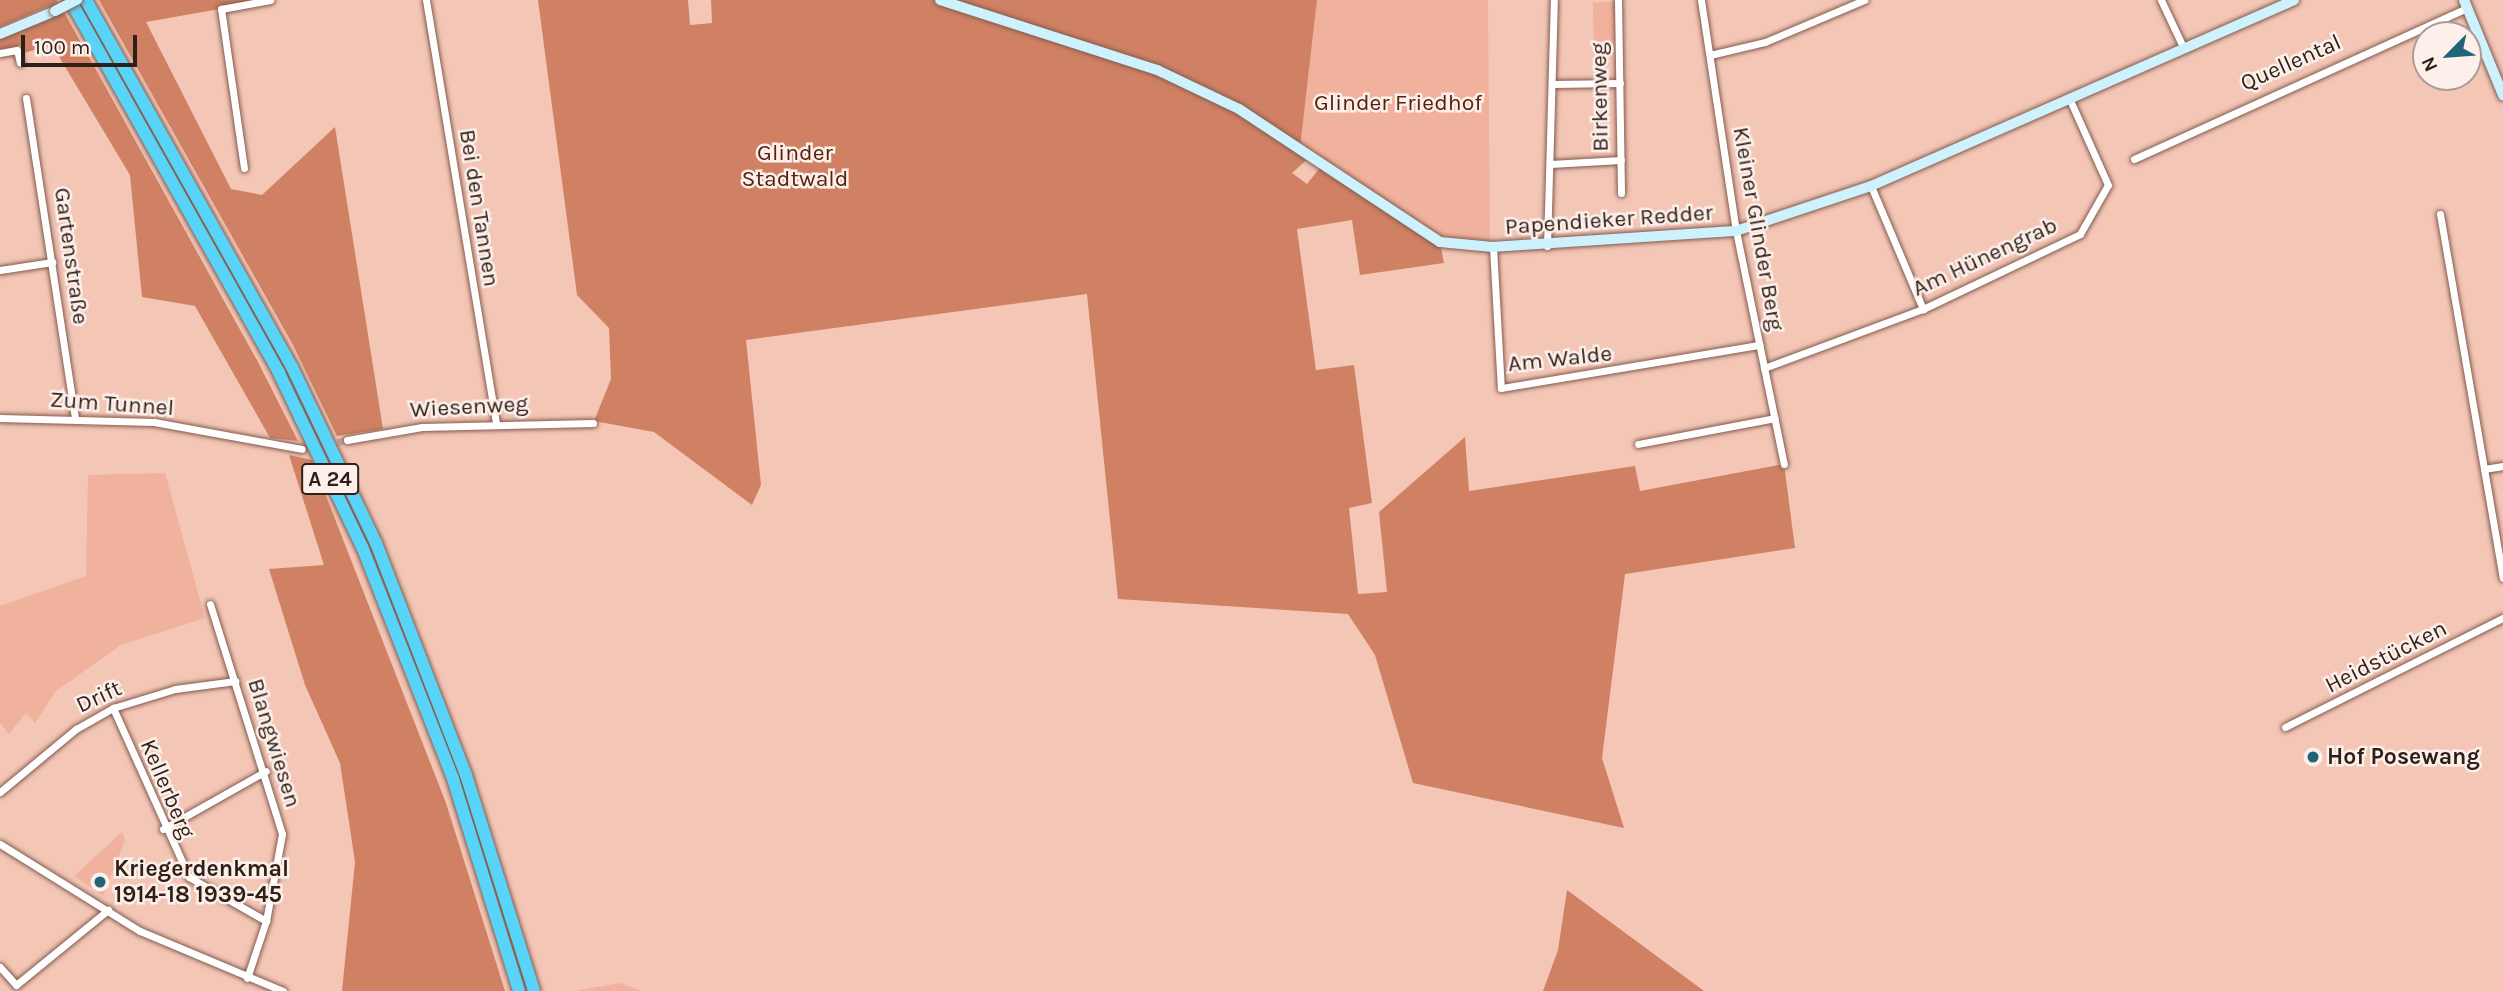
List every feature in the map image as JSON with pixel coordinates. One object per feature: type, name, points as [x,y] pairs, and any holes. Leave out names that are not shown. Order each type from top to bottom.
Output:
[{"type":"highway","name":"A 24","points":[[70,0],[279,373],[363,549],[453,779],[519,991]]},
{"type":"highway","name":"A 24","points":[[86,0],[292,367],[376,543],[466,775],[534,991]]},
{"type":"street","points":[[0,34],[76,0]]},
{"type":"street","points":[[244,168],[221,9],[270,0]]},
{"type":"street","name":"Bei den Tannen","points":[[426,0],[496,422]]},
{"type":"street","name":"Papendieker Redder","points":[[940,0],[1157,70],[1239,109],[1440,242],[1493,247],[1548,246],[1736,231],[1871,186],[2294,0]]},
{"type":"street","points":[[1548,246],[1554,0]]},
{"type":"street","name":"Birkenweg","points":[[1618,0],[1621,192]]},
{"type":"street","name":"Kleiner Glinder Berg","points":[[1700,0],[1736,231],[1784,464]]},
{"type":"street","points":[[1710,55],[1765,42],[1864,0]]},
{"type":"street","points":[[2161,0],[2183,47]]},
{"type":"street","points":[[2466,4],[2498,69],[2503,95]]},
{"type":"street","name":"Quellental","points":[[2134,159],[2466,4]]},
{"type":"street","points":[[0,53],[17,50],[20,63]]},
{"type":"street","points":[[1552,84],[1620,83]]},
{"type":"street","name":"Gartenstraße","points":[[26,98],[75,419]]},
{"type":"street","name":"Am Hünengrab","points":[[1764,368],[1923,309],[2080,234],[2102,204],[2108,185],[2069,98]]},
{"type":"street","points":[[1550,163],[1621,160]]},
{"type":"street","points":[[1871,186],[1923,309]]},
{"type":"street","points":[[2440,214],[2503,578]]},
{"type":"street","name":"Am Walde","points":[[1493,247],[1501,388],[1759,345]]},
{"type":"street","points":[[0,270],[52,262]]},
{"type":"street","name":"Zum Tunnel","points":[[0,418],[154,422],[302,449]]},
{"type":"street","points":[[1638,444],[1776,418]]},
{"type":"street","name":"Wiesenweg","points":[[347,440],[496,422],[593,423]]},
{"type":"street","points":[[2484,469],[2503,466]]},
{"type":"street","name":"Blangwiesen","points":[[209,604],[267,771],[282,834],[266,921],[247,978]]},
{"type":"street","name":"Heidstücken","points":[[2285,727],[2503,618]]},
{"type":"street","name":"Drift","points":[[0,792],[76,729],[113,708],[175,689],[235,681]]},
{"type":"street","name":"Kellerberg","points":[[113,708],[163,829],[189,877],[266,921]]},
{"type":"street","points":[[163,829],[267,771]]},
{"type":"street","points":[[0,844],[140,931],[283,991]]},
{"type":"street","points":[[0,967],[13,988],[108,910]]},
{"type":"green space","points":[[0,0],[57,0],[58,2],[0,27]]},
{"type":"green space","points":[[99,0],[270,0],[146,22],[231,189],[262,195],[335,127],[383,429],[337,436],[293,345]]},
{"type":"green space","name":"Glinder Stadtwald","points":[[538,0],[688,0],[690,25],[712,23],[711,0],[1317,0],[1300,148],[1310,157],[1292,173],[1307,184],[1322,165],[1440,242],[1444,263],[1360,275],[1352,220],[1297,229],[1316,370],[1354,365],[1372,503],[1349,508],[1358,594],[1387,592],[1379,512],[1465,437],[1469,491],[1635,466],[1640,491],[1784,464],[1795,548],[1625,574],[1602,758],[1624,828],[1413,783],[1375,655],[1348,614],[1118,599],[1087,294],[746,340],[761,485],[752,505],[654,432],[594,421],[611,379],[609,328],[577,295]]},
{"type":"green space","name":"Glinder Friedhof","points":[[1317,0],[1488,0],[1490,246],[1440,241],[1300,148]]},
{"type":"green space","points":[[1593,2],[1615,2],[1616,41],[1594,41]]},
{"type":"green space","points":[[64,12],[258,362],[298,441],[270,438],[195,306],[142,297],[130,175],[52,45],[24,53],[22,45],[0,50],[0,39]]},
{"type":"green space","points":[[289,455],[312,460],[446,803],[505,991],[342,991],[355,862],[340,763],[305,685],[269,569],[324,565]]},
{"type":"green space","points":[[165,473],[205,618],[121,645],[56,691],[35,723],[26,713],[9,734],[0,723],[0,606],[86,576],[88,475]]},
{"type":"green space","points":[[122,832],[125,840],[103,896],[74,876]]},
{"type":"green space","points":[[1567,890],[1704,991],[1543,991],[1558,950]]},
{"type":"green space","points":[[620,983],[642,991],[575,991]]},
{"type":"tunnel","points":[[327,444],[347,440]]},
{"type":"place","name":"Hof Posewang","points":[[2313,757]]},
{"type":"place","name":"Kriegerdenkmal 1914-18 1939-45","points":[[100,882]]}]
